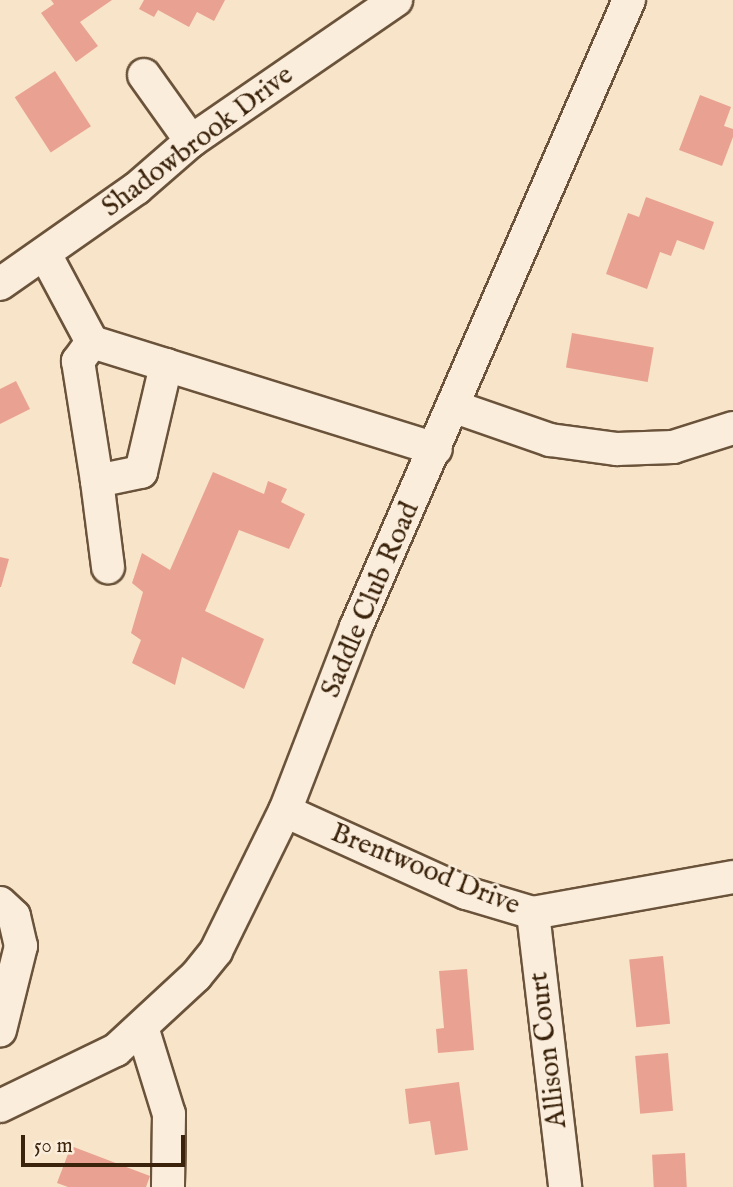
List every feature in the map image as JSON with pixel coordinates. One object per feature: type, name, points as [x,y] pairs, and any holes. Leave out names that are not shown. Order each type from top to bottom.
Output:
[{"type":"street","name":"Shadowbrook Drive","points":[[0,284],[137,188],[191,141],[396,0]]},
{"type":"street","name":"Saddle Club Road","points":[[0,1106],[116,1050],[196,976],[216,951],[285,811],[356,627],[455,407],[629,0]]},
{"type":"street","points":[[144,75],[191,141]]},
{"type":"street","points":[[45,254],[92,342],[436,449]]},
{"type":"street","points":[[92,342],[78,360],[108,567]]},
{"type":"street","points":[[97,481],[141,472],[166,365]]},
{"type":"street","points":[[455,407],[550,440],[617,449],[673,447],[733,428]]},
{"type":"street","name":"Brentwood Drive","points":[[285,811],[466,893],[533,913],[733,877]]},
{"type":"street","points":[[0,903],[14,916],[21,946],[0,1030]]},
{"type":"street","name":"Allison Court","points":[[533,913],[565,1187]]},
{"type":"street","points":[[142,1027],[157,1063],[169,1114],[168,1187]]},
{"type":"building","points":[[51,0],[112,0],[80,22],[98,46],[76,62],[41,13],[54,4]]},
{"type":"building","points":[[144,0],[225,0],[214,21],[197,12],[189,27],[158,10],[154,17],[139,9]]},
{"type":"building","points":[[55,71],[91,126],[51,152],[15,97]]},
{"type":"building","points":[[700,95],[731,107],[724,126],[733,129],[733,137],[722,166],[679,150]]},
{"type":"building","points":[[646,197],[714,222],[704,250],[677,240],[671,256],[660,252],[647,289],[606,274],[628,213],[639,217]]},
{"type":"building","points":[[572,333],[654,347],[648,382],[566,367]]},
{"type":"building","points":[[16,381],[30,409],[0,424],[0,389]]},
{"type":"building","points":[[213,472],[264,494],[268,481],[287,489],[281,502],[305,514],[289,549],[239,530],[205,611],[264,639],[244,689],[182,657],[175,685],[132,663],[141,640],[131,633],[143,592],[132,583],[142,553],[170,570]]},
{"type":"building","points":[[0,557],[9,559],[1,587],[0,587]]},
{"type":"building","points":[[663,956],[670,1024],[636,1027],[629,960]]},
{"type":"building","points":[[467,969],[474,1050],[438,1053],[436,1029],[444,1028],[439,971]]},
{"type":"building","points":[[668,1053],[673,1111],[640,1114],[635,1056]]},
{"type":"building","points":[[459,1082],[468,1150],[435,1155],[430,1121],[409,1124],[405,1089]]},
{"type":"building","points":[[71,1146],[150,1176],[146,1187],[68,1187],[57,1183]]},
{"type":"building","points":[[685,1153],[687,1187],[654,1187],[652,1155]]}]
